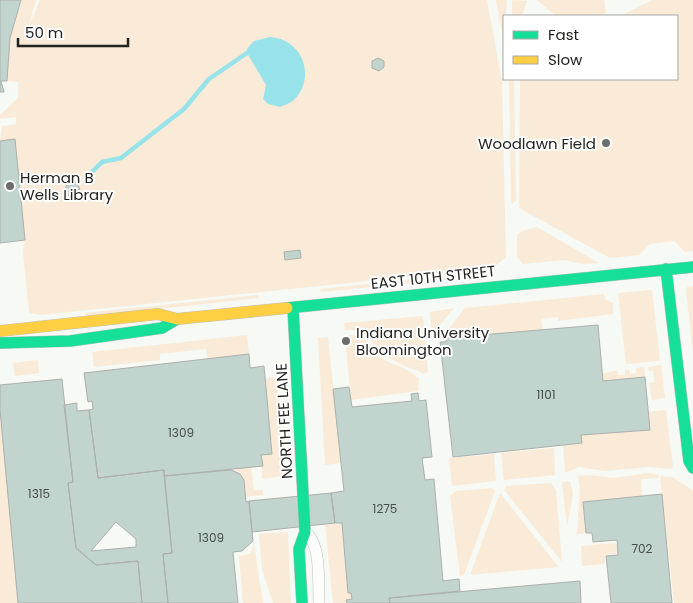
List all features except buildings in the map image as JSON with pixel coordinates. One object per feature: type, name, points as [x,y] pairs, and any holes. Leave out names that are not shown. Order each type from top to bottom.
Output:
[{"type":"street","name":"EAST 10TH STREET","points":[[0,331],[158,314],[177,319],[693,267]]},
{"type":"street","points":[[666,269],[689,461],[693,468]]},
{"type":"street","name":"NORTH FEE LANE","points":[[293,308],[305,532],[299,548],[302,603]]},
{"type":"street","name":"EAST 10TH STREET","points":[[0,343],[43,344],[135,332],[162,328],[177,319]]},
{"type":"street","name":"NORTH FEE LANE","points":[[305,532],[311,536],[316,550],[319,603]]},
{"type":"shaded area","points":[[21,0],[36,0],[28,28],[40,0],[487,0],[502,82],[506,257],[493,268],[40,315],[29,313],[23,252],[25,240],[15,140],[0,141],[2,126],[16,124],[16,117],[0,119],[0,115],[18,98],[18,82],[7,81],[7,71],[12,30]]},
{"type":"shaded area","points":[[496,0],[507,0],[506,15],[503,15],[503,38]]},
{"type":"shaded area","points":[[512,0],[527,1],[522,15],[512,15]]},
{"type":"shaded area","points":[[537,0],[604,0],[606,14],[604,15],[555,15]]},
{"type":"shaded area","name":"Woodlawn Field","points":[[652,0],[693,0],[693,251],[685,252],[674,241],[650,244],[639,255],[610,258],[519,208],[520,80],[678,80],[678,15],[622,15]]},
{"type":"shaded area","points":[[509,80],[514,80],[516,201],[512,204]]},
{"type":"shaded area","points":[[537,227],[599,263],[583,264],[564,260],[523,264],[517,257],[517,235],[522,231]]},
{"type":"shaded area","points":[[451,276],[451,279],[321,292],[320,289]]},
{"type":"shaded area","points":[[693,286],[693,354],[686,290],[687,287]]},
{"type":"shaded area","points":[[652,290],[660,361],[626,364],[618,293]]},
{"type":"shaded area","points":[[604,294],[605,299],[613,303],[613,314],[558,321],[558,317],[541,319],[543,331],[441,339],[465,308]]},
{"type":"shaded area","points":[[258,295],[259,298],[86,317],[85,313]]},
{"type":"shaded area","points":[[454,308],[432,334],[430,312]]},
{"type":"shaded area","points":[[423,316],[428,372],[422,374],[387,357],[364,333],[345,330],[344,323]]},
{"type":"shaded area","points":[[247,335],[249,354],[208,359],[206,349],[160,354],[160,360],[94,367],[92,352]]},
{"type":"shaded area","points":[[356,335],[365,339],[385,360],[415,375],[419,379],[418,391],[351,400],[345,336]]},
{"type":"shaded area","points":[[328,337],[341,463],[325,465],[318,338]]},
{"type":"shaded area","points":[[38,360],[39,373],[15,376],[13,363]]},
{"type":"shaded area","points":[[661,365],[665,398],[652,400],[649,383],[655,382],[653,371],[649,371],[648,367]]},
{"type":"shaded area","points":[[644,367],[645,377],[603,381],[602,374],[618,370],[618,375],[625,375],[625,370],[629,369],[630,374],[636,373],[636,368]]},
{"type":"shaded area","points":[[277,377],[284,476],[262,479],[261,455],[272,454],[265,378]]},
{"type":"shaded area","points":[[0,410],[18,603],[0,603]]},
{"type":"shaded area","points":[[666,410],[673,466],[671,469],[649,467],[605,471],[579,467],[565,473],[563,445],[581,443],[581,435],[649,430],[648,412]]},
{"type":"shaded area","points":[[554,448],[555,475],[504,480],[501,453]]},
{"type":"shaded area","points":[[494,454],[496,481],[452,486],[449,458]]},
{"type":"shaded area","points":[[251,467],[254,490],[263,490],[263,495],[245,497],[244,484],[241,477],[231,470]]},
{"type":"shaded area","points":[[648,473],[659,475],[659,478],[641,479],[642,496],[583,502],[586,533],[577,534],[580,489],[578,476],[589,475],[614,478]]},
{"type":"shaded area","points":[[660,476],[672,477],[693,490],[693,603],[674,603]]},
{"type":"shaded area","points":[[570,481],[573,494],[567,527],[562,482]]},
{"type":"shaded area","points":[[551,483],[556,491],[562,562],[504,490],[506,486]]},
{"type":"shaded area","points":[[492,488],[495,491],[464,575],[460,576],[450,496],[456,491]]},
{"type":"shaded area","points":[[500,493],[558,566],[558,567],[470,575]]},
{"type":"shaded area","points":[[342,523],[345,560],[347,560],[352,599],[347,600],[347,603],[333,603],[325,525]]},
{"type":"shaded area","points":[[288,532],[291,603],[273,603],[262,569],[259,534]]},
{"type":"shaded area","points":[[616,543],[617,554],[606,555],[604,564],[582,566],[581,546]]},
{"type":"shaded area","points":[[254,544],[263,603],[243,603],[239,556],[250,554]]},
{"type":"water","points":[[270,37],[281,39],[298,51],[303,60],[305,70],[301,90],[293,101],[280,107],[268,104],[263,99],[266,85],[247,53],[247,49],[254,41]]},
{"type":"waterway","points":[[87,177],[102,162],[121,158],[184,109],[209,79],[247,53]]},
{"type":"traffic: fast","points":[[287,308],[693,267]]},
{"type":"traffic: fast","points":[[666,269],[689,461],[693,468]]},
{"type":"traffic: fast","points":[[293,308],[305,532],[299,549],[302,603]]},
{"type":"traffic: fast","points":[[0,343],[70,341],[162,328],[177,319]]},
{"type":"traffic: slow","points":[[0,331],[158,314],[177,319],[287,308]]},
{"type":"place","name":"Woodlawn Field","points":[[606,143]]},
{"type":"place","name":"Herman B Wells Library","points":[[10,186]]},
{"type":"place","name":"Indiana University Bloomington","points":[[346,341]]}]
